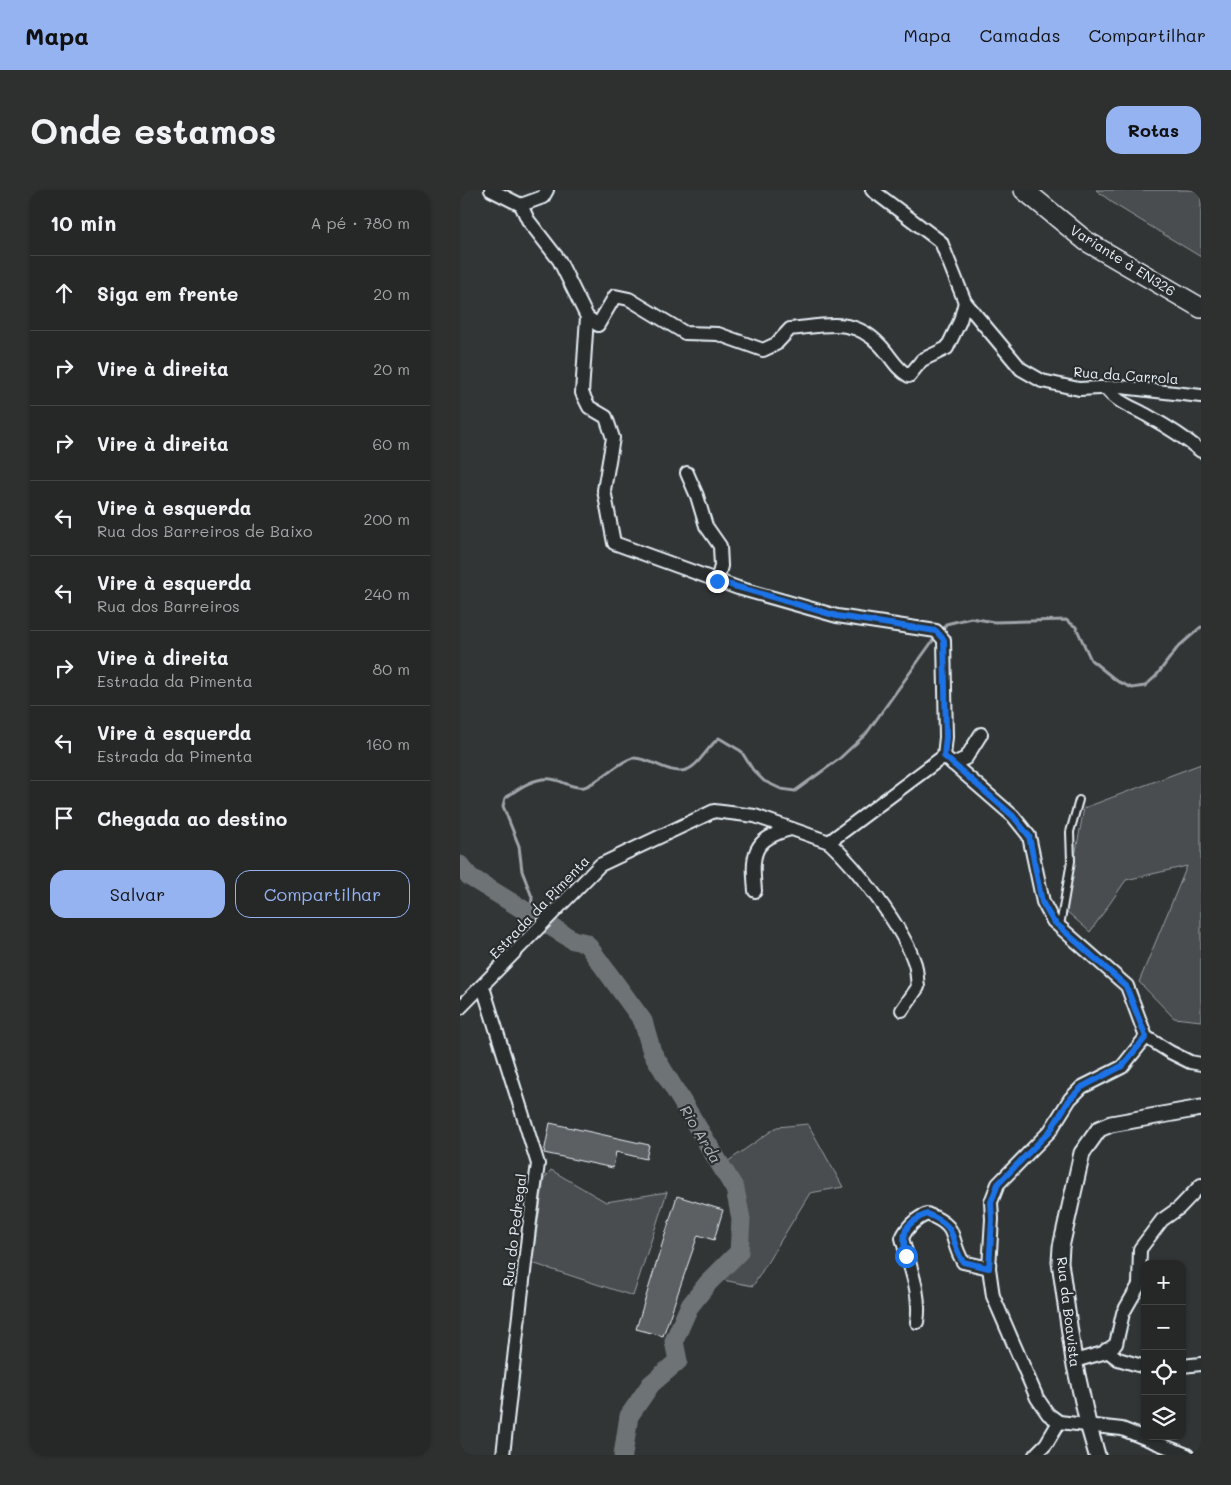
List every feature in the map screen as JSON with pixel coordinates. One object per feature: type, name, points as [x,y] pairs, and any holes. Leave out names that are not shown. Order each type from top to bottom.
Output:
[{"type":"main road","name":"Variante à EN326","points":[[1024,190],[1086,241],[1201,308]]},
{"type":"street","points":[[491,190],[521,205],[528,220],[559,260],[587,317],[598,325],[615,296],[658,315],[685,333],[718,334],[763,350],[776,344],[790,329],[836,323],[856,328],[880,344],[899,370],[909,376],[922,360],[947,348],[960,321],[965,302]]},
{"type":"street","points":[[521,205],[543,197],[547,190]]},
{"type":"street","name":"Rua da Carrola","points":[[872,190],[941,242],[965,302],[1021,369],[1042,381],[1079,389],[1106,388],[1201,396]]},
{"type":"street","points":[[587,317],[582,393],[589,406],[606,417],[613,438],[604,490],[614,543],[717,581],[837,616],[936,631],[944,640],[948,760],[1013,816],[1029,836],[1042,902],[1053,921],[1126,986],[1146,1037],[1190,1062],[1201,1064]]},
{"type":"street","points":[[1106,388],[1110,394],[1201,451]]},
{"type":"street","points":[[687,474],[697,496],[706,526],[720,546],[721,566],[717,581]]},
{"type":"street","points":[[902,1010],[918,987],[915,964],[892,919],[846,857],[829,842],[948,760],[966,758],[980,734]]},
{"type":"street","name":"Estrada da Pimenta","points":[[460,1008],[483,987],[600,866],[714,811],[755,816],[829,842]]},
{"type":"street","points":[[755,891],[752,860],[757,848],[769,837],[791,829]]},
{"type":"street","name":"Rua do Pedregal","points":[[483,987],[538,1164],[528,1228],[503,1455]]},
{"type":"street","points":[[1146,1037],[1122,1066],[1082,1087],[1070,1099],[1050,1131],[998,1184],[991,1202],[992,1219],[989,1268],[993,1296],[1038,1398],[1048,1414],[1059,1422],[1122,1429],[1186,1455]]},
{"type":"street","name":"Rua da Boavista","points":[[1097,1455],[1074,1361],[1060,1262],[1061,1247],[1082,1152],[1099,1129],[1111,1124],[1201,1108]]},
{"type":"street","points":[[1074,1361],[1106,1350],[1116,1344],[1123,1313],[1139,1285],[1140,1249],[1162,1220],[1179,1208],[1201,1185]]},
{"type":"street","points":[[917,1322],[919,1310],[917,1292],[902,1238],[906,1230],[921,1216],[927,1214],[947,1224],[953,1232],[958,1254],[963,1262],[989,1268]]},
{"type":"street","points":[[1106,1350],[1118,1359],[1141,1366]]},
{"type":"street","points":[[1186,1366],[1201,1364]]},
{"type":"street","points":[[1035,1455],[1046,1444],[1059,1422]]},
{"type":"lane","points":[[1060,927],[1060,917],[1071,861],[1070,832],[1079,800]]},
{"type":"shaded area","points":[[1096,190],[1201,190],[1201,257],[1117,206]]},
{"type":"shaded area","points":[[1201,764],[1201,1021],[1174,1018],[1139,982],[1187,866],[1126,880],[1090,932],[1065,910],[1084,808]]},
{"type":"shaded area","points":[[808,1124],[843,1187],[810,1193],[753,1286],[723,1280],[742,1254],[746,1219],[738,1188],[724,1164],[777,1127]]},
{"type":"shaded area","points":[[551,1170],[606,1202],[667,1192],[633,1296],[532,1263],[544,1179]]},
{"type":"building","points":[[550,1123],[649,1145],[646,1159],[616,1152],[613,1168],[544,1153]]},
{"type":"building","points":[[677,1196],[723,1210],[714,1240],[698,1235],[663,1336],[636,1329]]},
{"type":"waterway","points":[[944,628],[946,624],[971,618],[994,622],[1066,620],[1076,627],[1091,660],[1117,681],[1132,688],[1145,686],[1156,676],[1178,647],[1201,627]]},
{"type":"waterway","points":[[531,914],[532,897],[522,871],[519,846],[503,806],[505,798],[526,784],[545,779],[555,780],[575,787],[584,787],[623,762],[634,758],[673,770],[686,770],[691,768],[719,738],[741,751],[753,770],[764,781],[781,789],[795,791],[839,759],[866,734],[934,639]]},
{"type":"waterway","name":"Rio Arda","points":[[460,865],[470,877],[573,940],[586,943],[643,1021],[652,1052],[735,1189],[741,1219],[739,1252],[708,1283],[689,1307],[674,1341],[678,1361],[651,1384],[629,1416],[623,1455]]},
{"type":"route","points":[[717,581],[837,616],[936,631],[944,640],[946,737],[944,756],[1013,816],[1029,836],[1042,902],[1046,910],[1053,921],[1126,986],[1146,1037],[1122,1066],[1082,1087],[1070,1099],[1050,1131],[1026,1156],[1009,1170],[998,1184],[991,1202],[992,1219],[989,1268],[963,1262],[958,1254],[953,1232],[947,1224],[927,1214],[913,1222],[902,1238],[906,1256]]}]
